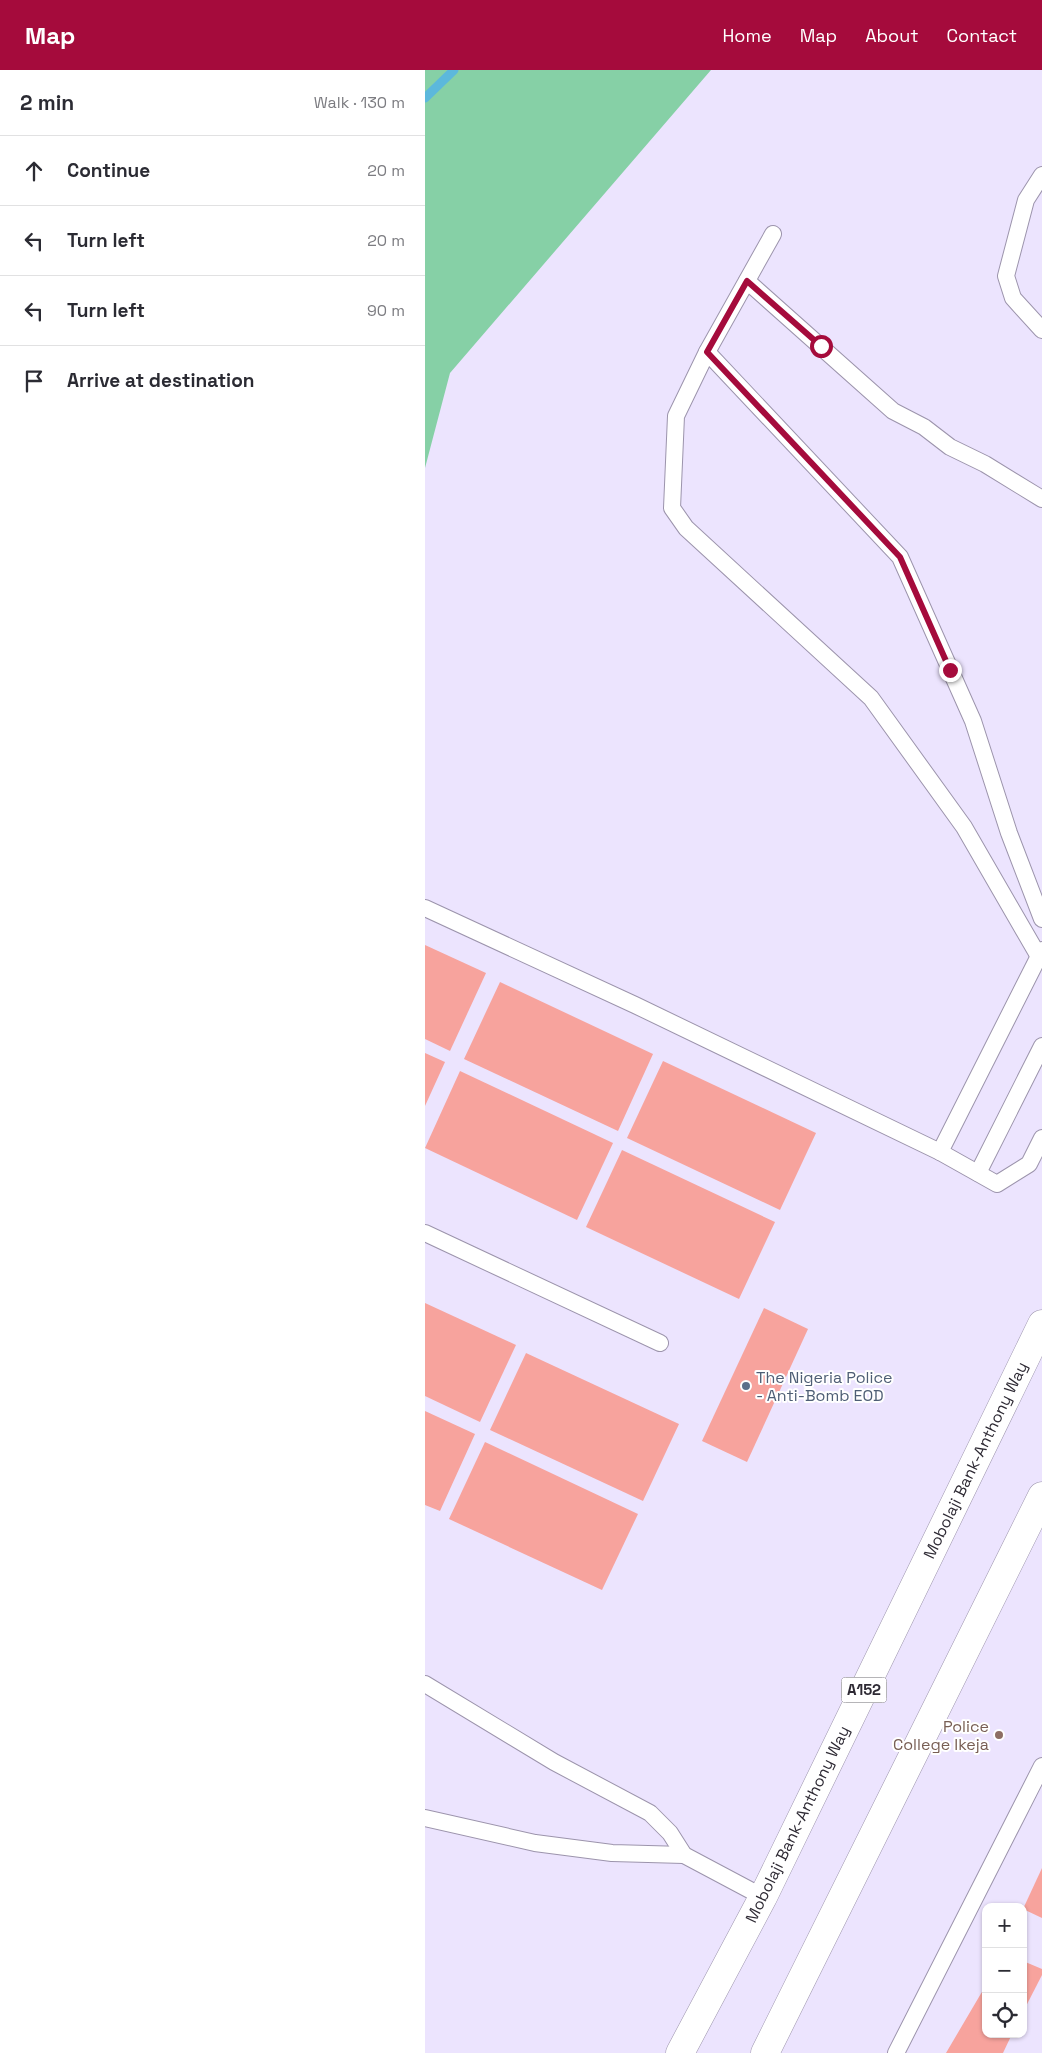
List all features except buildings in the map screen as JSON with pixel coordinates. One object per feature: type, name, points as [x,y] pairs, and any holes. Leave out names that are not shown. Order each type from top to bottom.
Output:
[{"type":"main road","name":"Mobolaji Bank-Anthony Way","points":[[680,2053],[763,1897],[1042,1324]]},
{"type":"main road","points":[[765,2053],[1042,1496]]},
{"type":"lane","points":[[1042,174],[1026,200],[1006,276],[1013,298],[1042,330]]},
{"type":"lane","points":[[773,234],[707,352],[676,416],[672,508],[686,528],[871,698],[964,827],[1040,952],[940,1152]]},
{"type":"lane","points":[[747,281],[893,411],[924,427],[951,447],[985,464],[1042,499]]},
{"type":"lane","points":[[707,352],[900,557],[973,721],[1009,834],[1042,919]]},
{"type":"lane","points":[[425,908],[635,1005],[940,1152],[997,1184],[1029,1164],[1042,1138]]},
{"type":"lane","points":[[978,1174],[1042,1046]]},
{"type":"lane","points":[[425,1233],[660,1343]]},
{"type":"lane","points":[[425,1684],[482,1716],[554,1762],[650,1813],[670,1833],[684,1855]]},
{"type":"lane","points":[[896,2053],[1042,1766]]},
{"type":"lane","points":[[425,1818],[535,1843],[612,1853],[684,1855],[763,1897]]},
{"type":"green space","points":[[425,70],[711,70],[450,373],[425,468]]},
{"type":"waterway","points":[[425,98],[454,70]]},
{"type":"place","name":"The Nigeria Police - Anti-Bomb EOD","points":[[746,1386]]},
{"type":"place","name":"Police College Ikeja","points":[[999,1735]]},
{"type":"route","points":[[821,346],[747,281],[707,352],[900,557],[950,670]]}]
